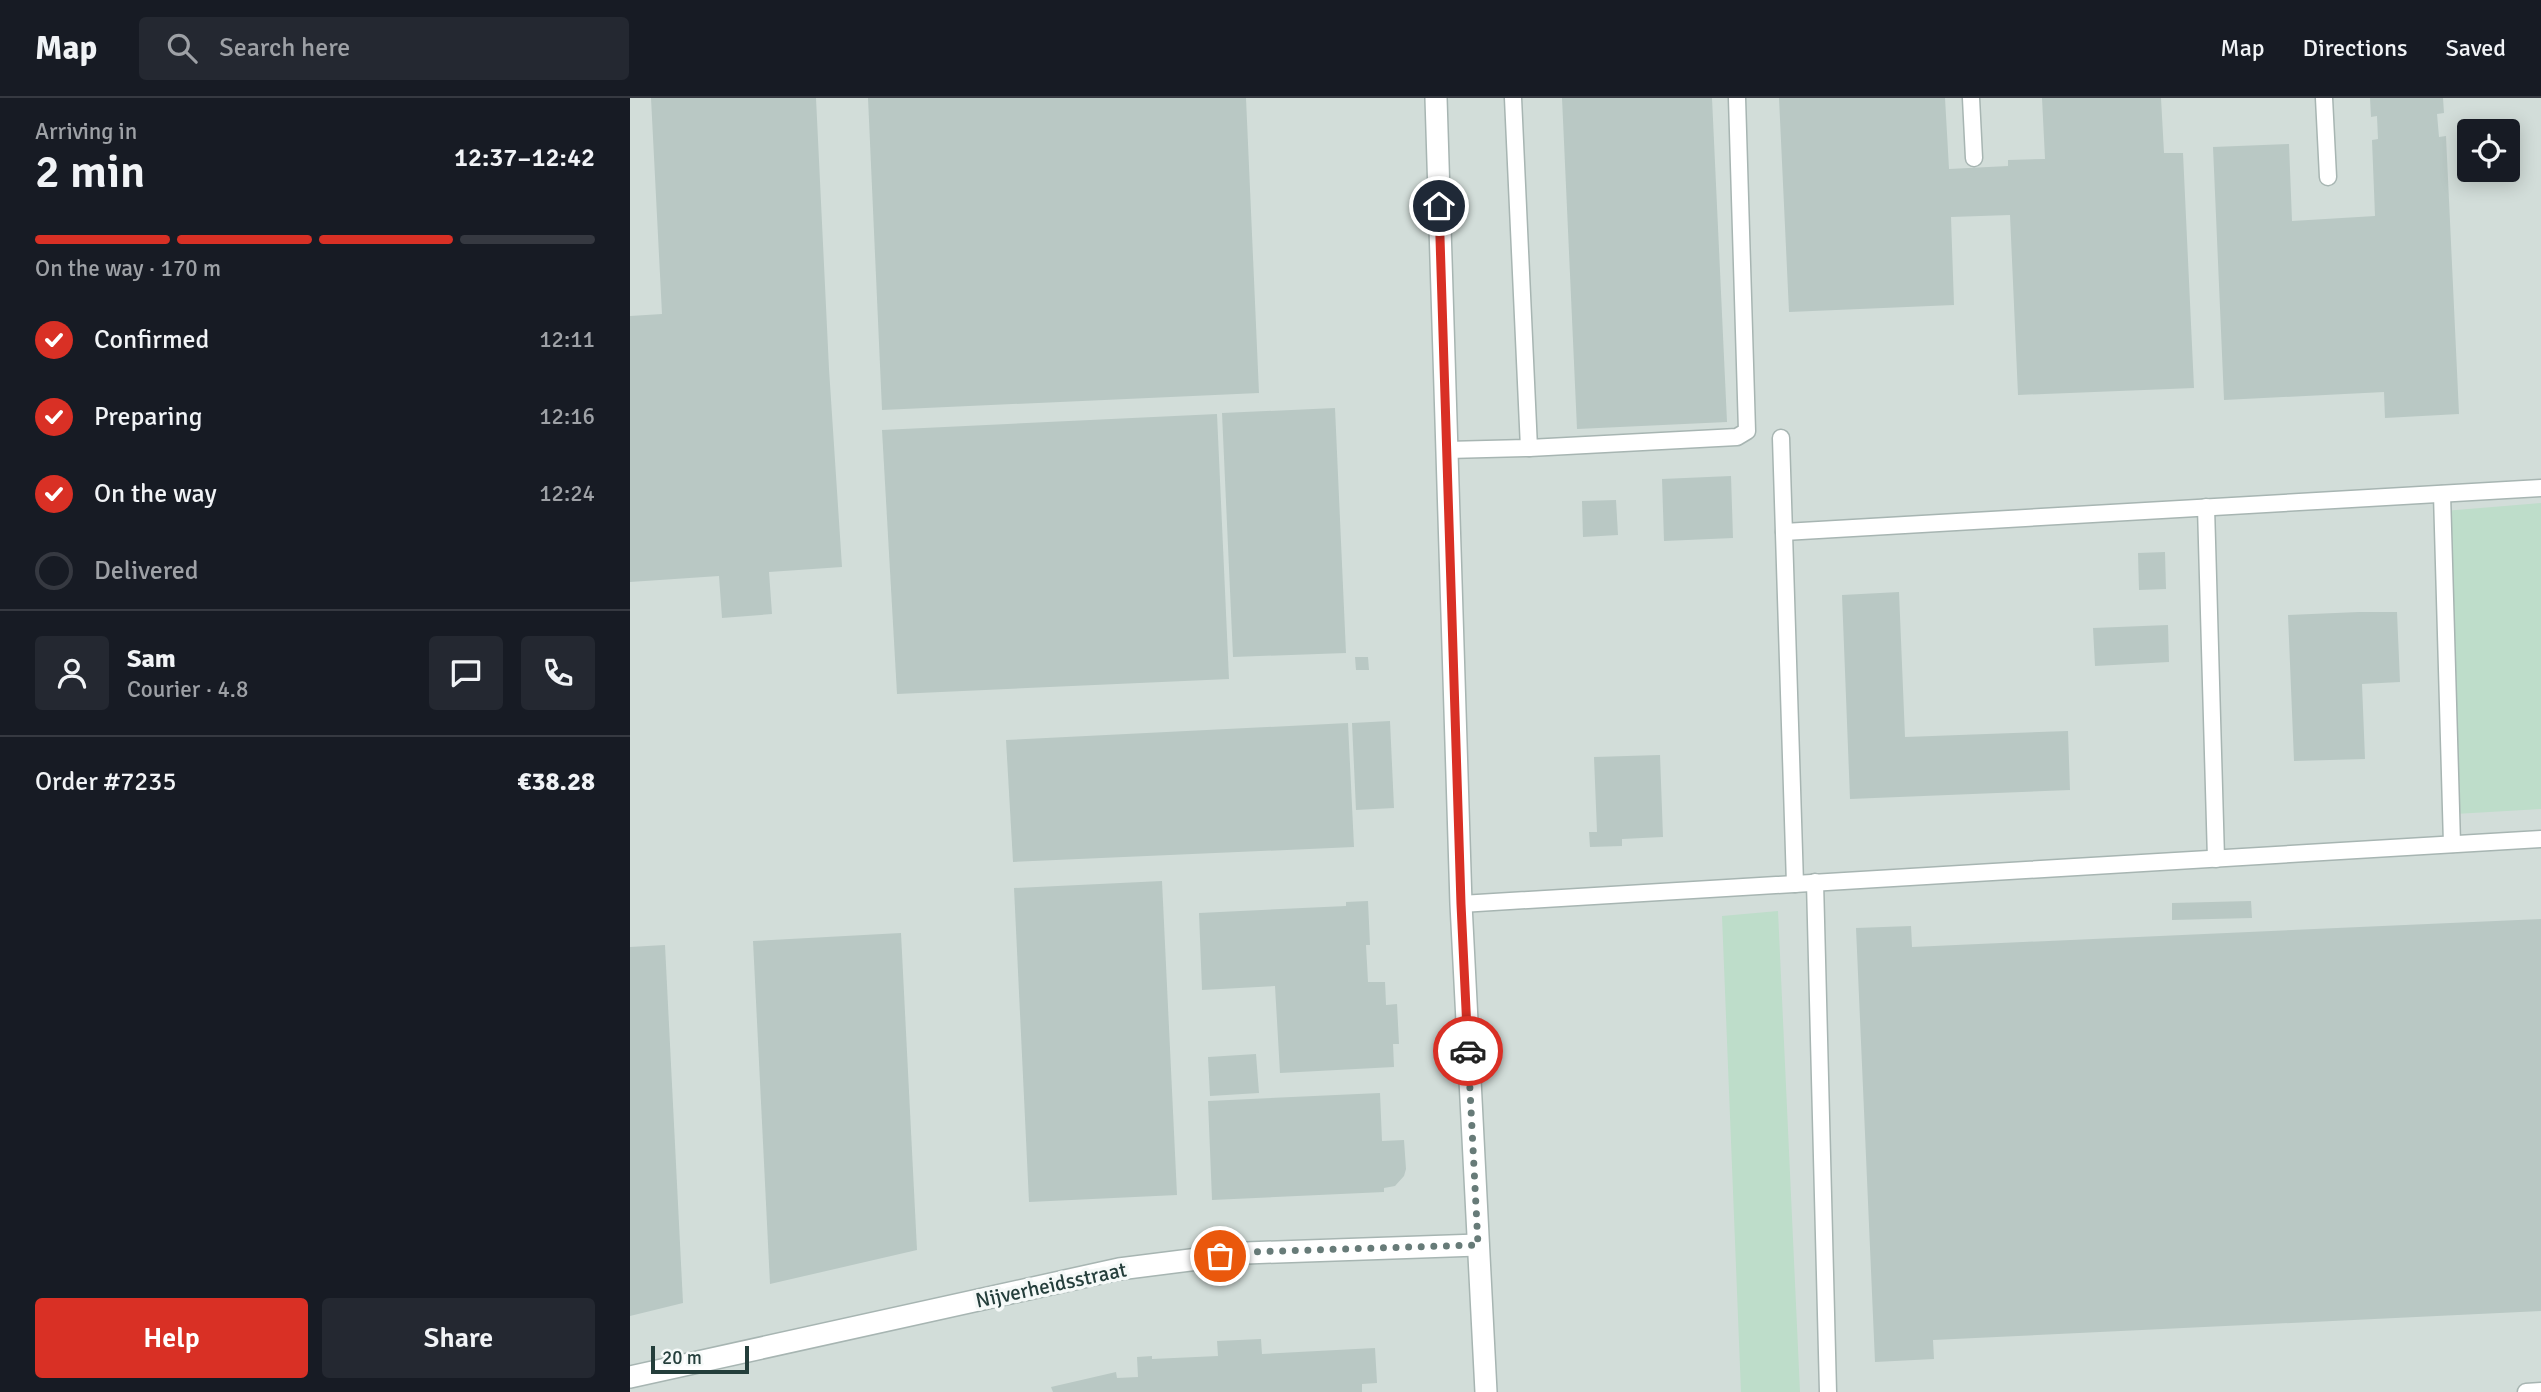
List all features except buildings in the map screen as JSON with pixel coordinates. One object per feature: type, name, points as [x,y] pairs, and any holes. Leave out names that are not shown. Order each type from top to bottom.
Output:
[{"type":"street","points":[[1436,98],[1461,904],[1486,1392]]},
{"type":"street","name":"Nijverheidsstraat","points":[[630,1377],[1119,1269],[1246,1252],[1478,1245]]},
{"type":"lane","points":[[1513,98],[1529,448]]},
{"type":"lane","points":[[1447,450],[1737,437],[1747,431],[1737,98]]},
{"type":"lane","points":[[1971,98],[1973,158]]},
{"type":"lane","points":[[2324,98],[2328,177]]},
{"type":"lane","points":[[1781,438],[1795,884]]},
{"type":"lane","points":[[1784,532],[2541,488]]},
{"type":"lane","points":[[2442,494],[2452,844]]},
{"type":"lane","points":[[2207,507],[2216,859]]},
{"type":"lane","points":[[1461,904],[2541,839]]},
{"type":"lane","points":[[1815,882],[1828,1392]]},
{"type":"lane","points":[[2526,1392],[2541,1391]]},
{"type":"shaded area","points":[[630,98],[2541,98],[2541,1392],[630,1392]]},
{"type":"green space","points":[[2541,503],[2541,809],[2455,814],[2444,511]]},
{"type":"green space","points":[[1778,911],[1800,1392],[1741,1392],[1722,916]]},
{"type":"way so far","points":[[1220,1256],[1246,1252],[1478,1245],[1468,1051]]},
{"type":"route","points":[[1439,206],[1468,1051]]}]
